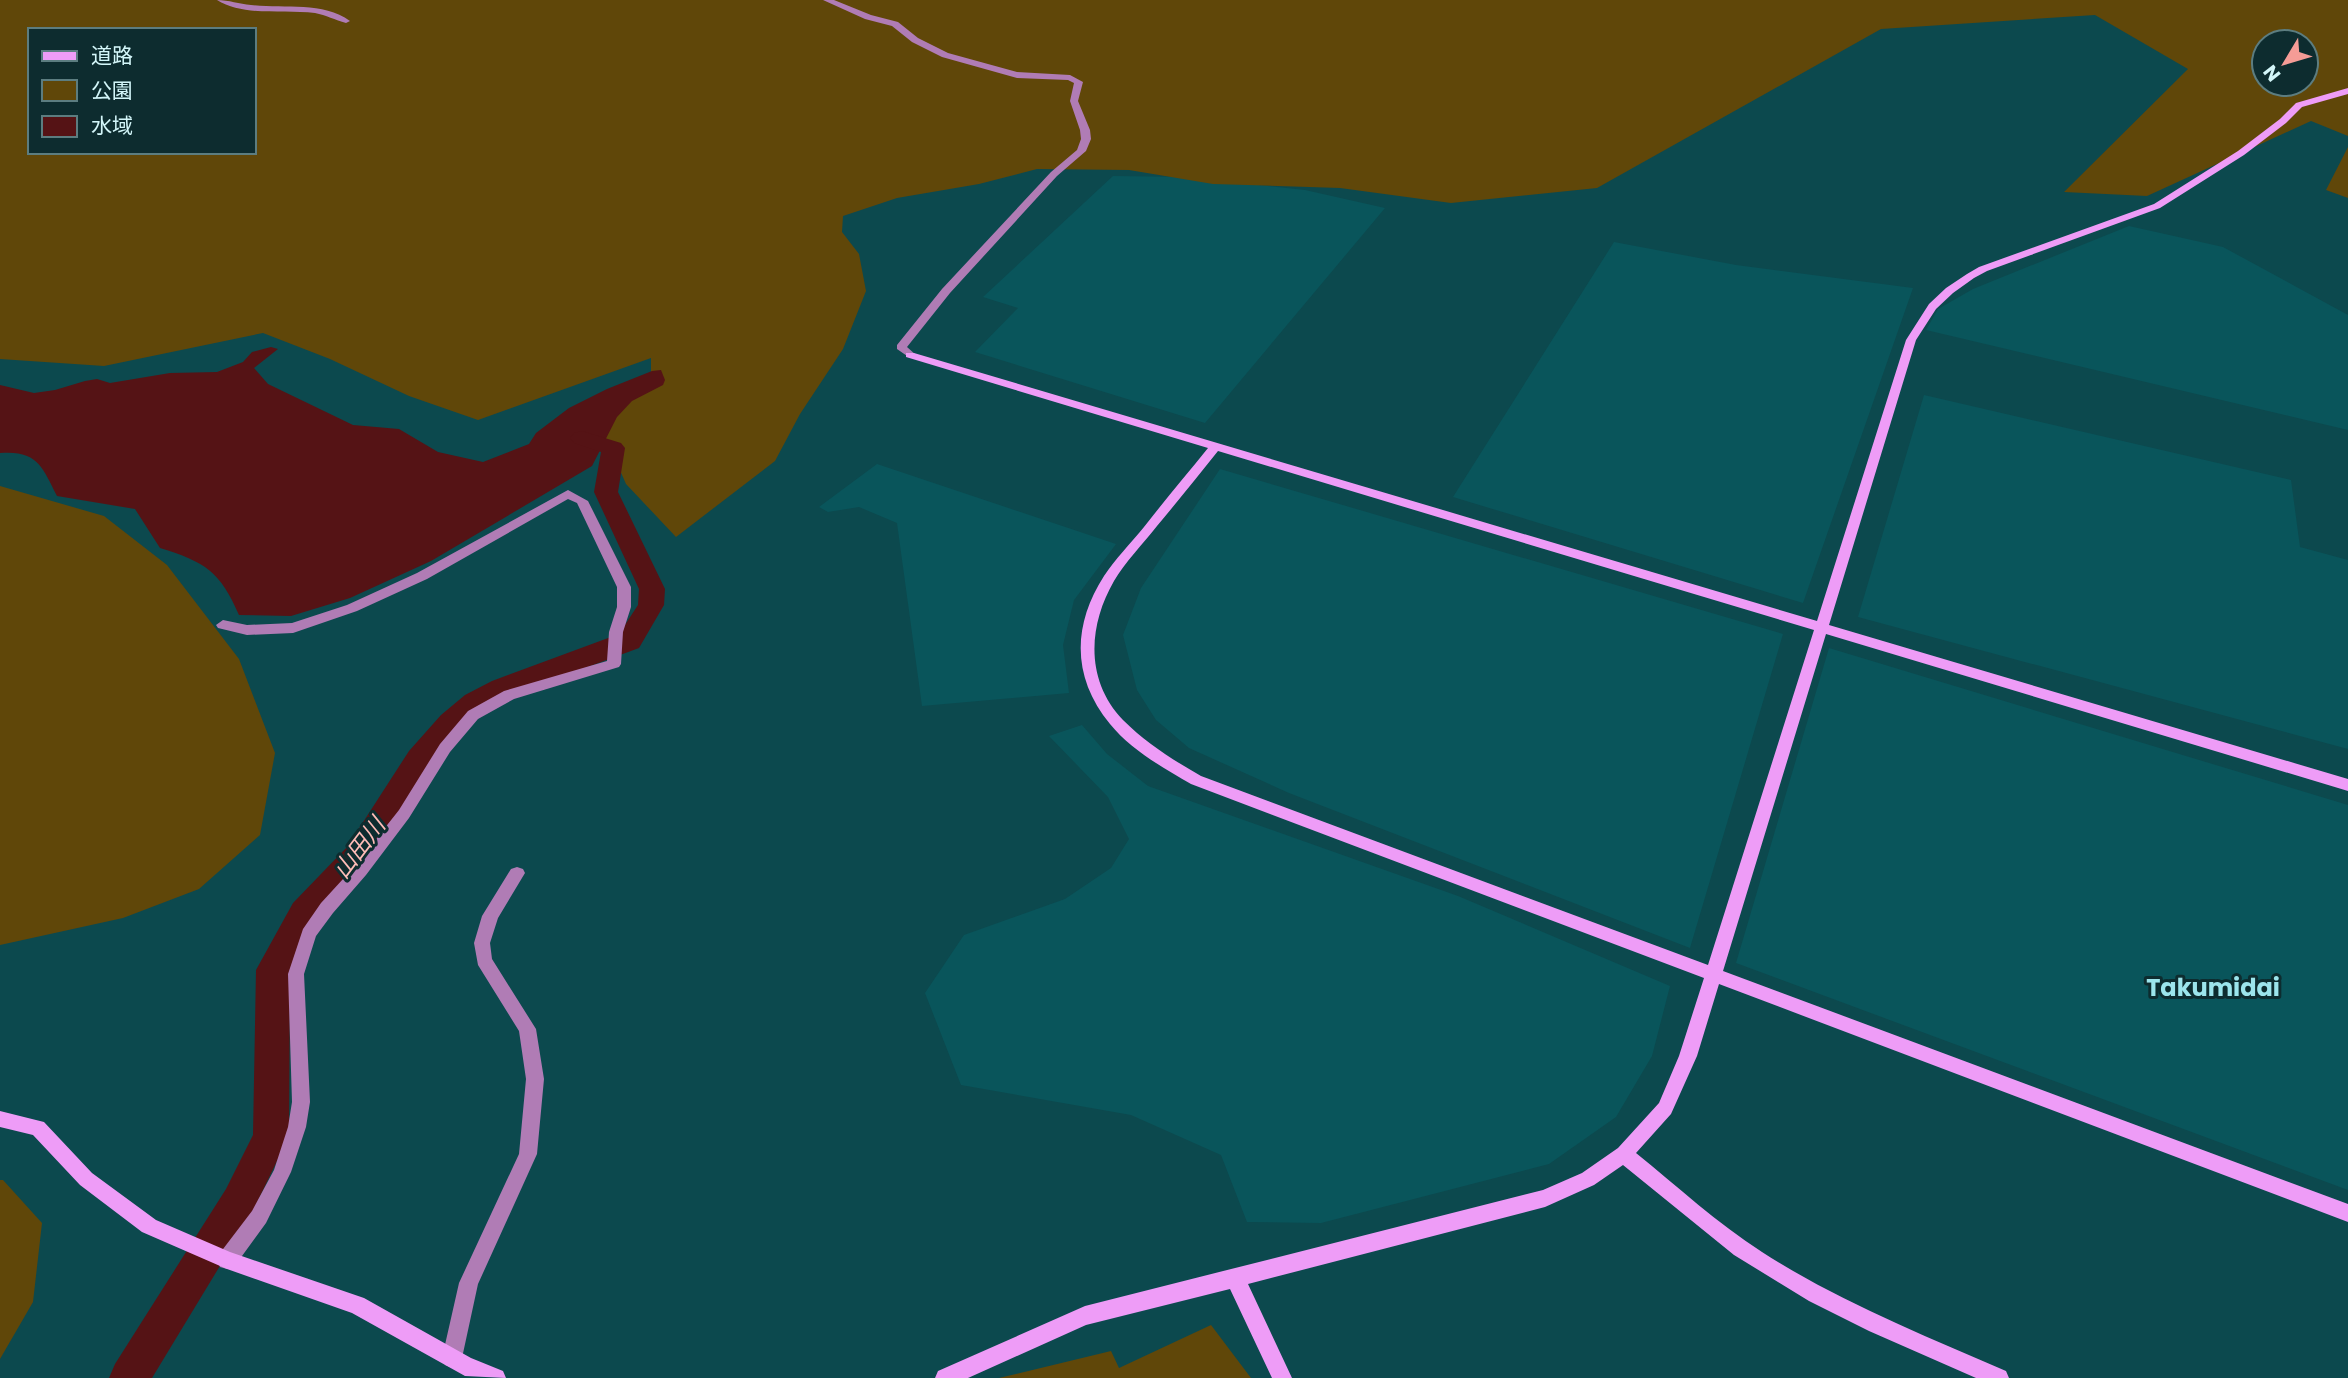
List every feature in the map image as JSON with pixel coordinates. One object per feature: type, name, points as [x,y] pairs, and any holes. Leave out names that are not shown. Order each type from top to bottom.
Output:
[{"type":"street","points":[[221,0],[241,6],[286,0]]},
{"type":"street","points":[[827,0],[868,17],[895,24],[915,40],[944,55],[1017,75],[1070,78],[1079,82],[1074,101],[1085,130],[1086,139],[1081,151],[1054,174],[946,291],[901,347],[910,355],[2348,785]]},
{"type":"street","points":[[275,2],[334,11],[346,22]]},
{"type":"street","points":[[945,1378],[1085,1316],[1545,1198],[1588,1179],[1624,1154],[1665,1108],[1688,1056],[1911,340],[1929,307],[1983,269],[2157,206],[2241,153],[2284,121],[2299,105],[2348,91]]},
{"type":"street","points":[[1215,447],[1109,578],[1095,602],[1086,647],[1088,671],[1101,705],[1125,734],[1154,758],[1196,780],[2348,1213]]},
{"type":"street","points":[[223,625],[247,630],[293,628],[352,608],[422,576],[568,494],[582,501],[624,587],[624,607],[616,632],[614,664],[509,695],[473,715],[445,748],[404,814],[309,934],[296,974],[300,1102],[297,1127],[282,1172],[259,1217],[228,1260]]},
{"type":"street","points":[[460,1367],[469,1283],[528,1154],[535,1079],[527,1029],[484,960],[482,943],[489,916],[517,873]]},
{"type":"street","points":[[0,1119],[38,1128],[86,1179],[149,1226],[228,1260],[357,1305],[460,1367],[496,1378]]},
{"type":"street","points":[[1624,1154],[1757,1259],[1821,1298],[1999,1378]]},
{"type":"street","points":[[1235,1279],[1282,1378]]},
{"type":"shaded area","points":[[1113,176],[1186,177],[1305,190],[1385,208],[1205,423],[975,352],[1018,308],[983,297]]},
{"type":"shaded area","points":[[2129,226],[2223,247],[2348,315],[2348,430],[1926,330],[1938,309],[1973,289]]},
{"type":"shaded area","points":[[1614,242],[1736,265],[1913,288],[1803,603],[1453,497]]},
{"type":"shaded area","points":[[1924,395],[2291,480],[2300,547],[2348,560],[2348,749],[1858,617]]},
{"type":"shaded area","points":[[877,464],[1116,544],[1074,600],[1063,645],[1069,693],[922,706],[897,523],[859,507],[828,512],[819,507]]},
{"type":"shaded area","points":[[1220,469],[1783,634],[1690,948],[1289,793],[1189,748],[1156,720],[1137,690],[1123,635],[1141,588]]},
{"type":"shaded area","points":[[1829,648],[2348,805],[2348,1190],[1736,963]]},
{"type":"shaded area","points":[[1082,725],[1107,754],[1148,786],[1458,896],[1670,986],[1652,1056],[1616,1117],[1549,1164],[1321,1223],[1247,1222],[1221,1155],[1131,1115],[961,1085],[925,993],[964,935],[1065,899],[1111,868],[1129,839],[1108,797],[1049,736]]},
{"type":"green space","points":[[0,0],[2348,0],[2348,136],[2311,121],[2147,196],[2064,192],[2188,69],[2095,15],[1881,29],[1597,188],[1451,203],[1340,188],[1213,184],[1129,170],[1037,169],[979,184],[897,198],[843,216],[842,232],[859,254],[866,291],[843,349],[800,414],[775,461],[676,537],[626,484],[604,434],[605,410],[651,373],[651,358],[478,420],[409,396],[330,359],[263,333],[104,366],[0,359]]},
{"type":"green space","points":[[2348,147],[2348,198],[2326,190]]},
{"type":"green space","points":[[0,486],[104,516],[167,565],[239,659],[275,753],[260,835],[199,889],[123,918],[0,945]]},
{"type":"green space","points":[[0,1180],[3,1180],[42,1223],[33,1302],[0,1359]]},
{"type":"green space","points":[[1211,1325],[1251,1378],[999,1378],[1111,1351],[1119,1368]]},
{"type":"water","points":[[271,347],[278,349],[254,368],[268,384],[353,425],[399,429],[438,452],[483,462],[529,444],[536,433],[569,408],[607,389],[652,371],[661,370],[665,380],[663,385],[632,401],[617,417],[592,466],[431,561],[350,598],[291,616],[239,615],[218,578],[189,558],[160,548],[135,509],[57,496],[37,462],[22,454],[0,453],[0,385],[34,393],[97,379],[110,383],[170,373],[217,372],[243,362],[252,352]]},
{"type":"waterway","name":"山田川","points":[[129,1378],[239,1201],[271,1136],[273,970],[304,912],[358,856],[419,759],[451,722],[475,702],[502,688],[629,641],[651,605],[652,589],[606,492],[613,448],[582,438]]},
{"type":"district","name":"Takumidai","points":[[2213,988]]}]
